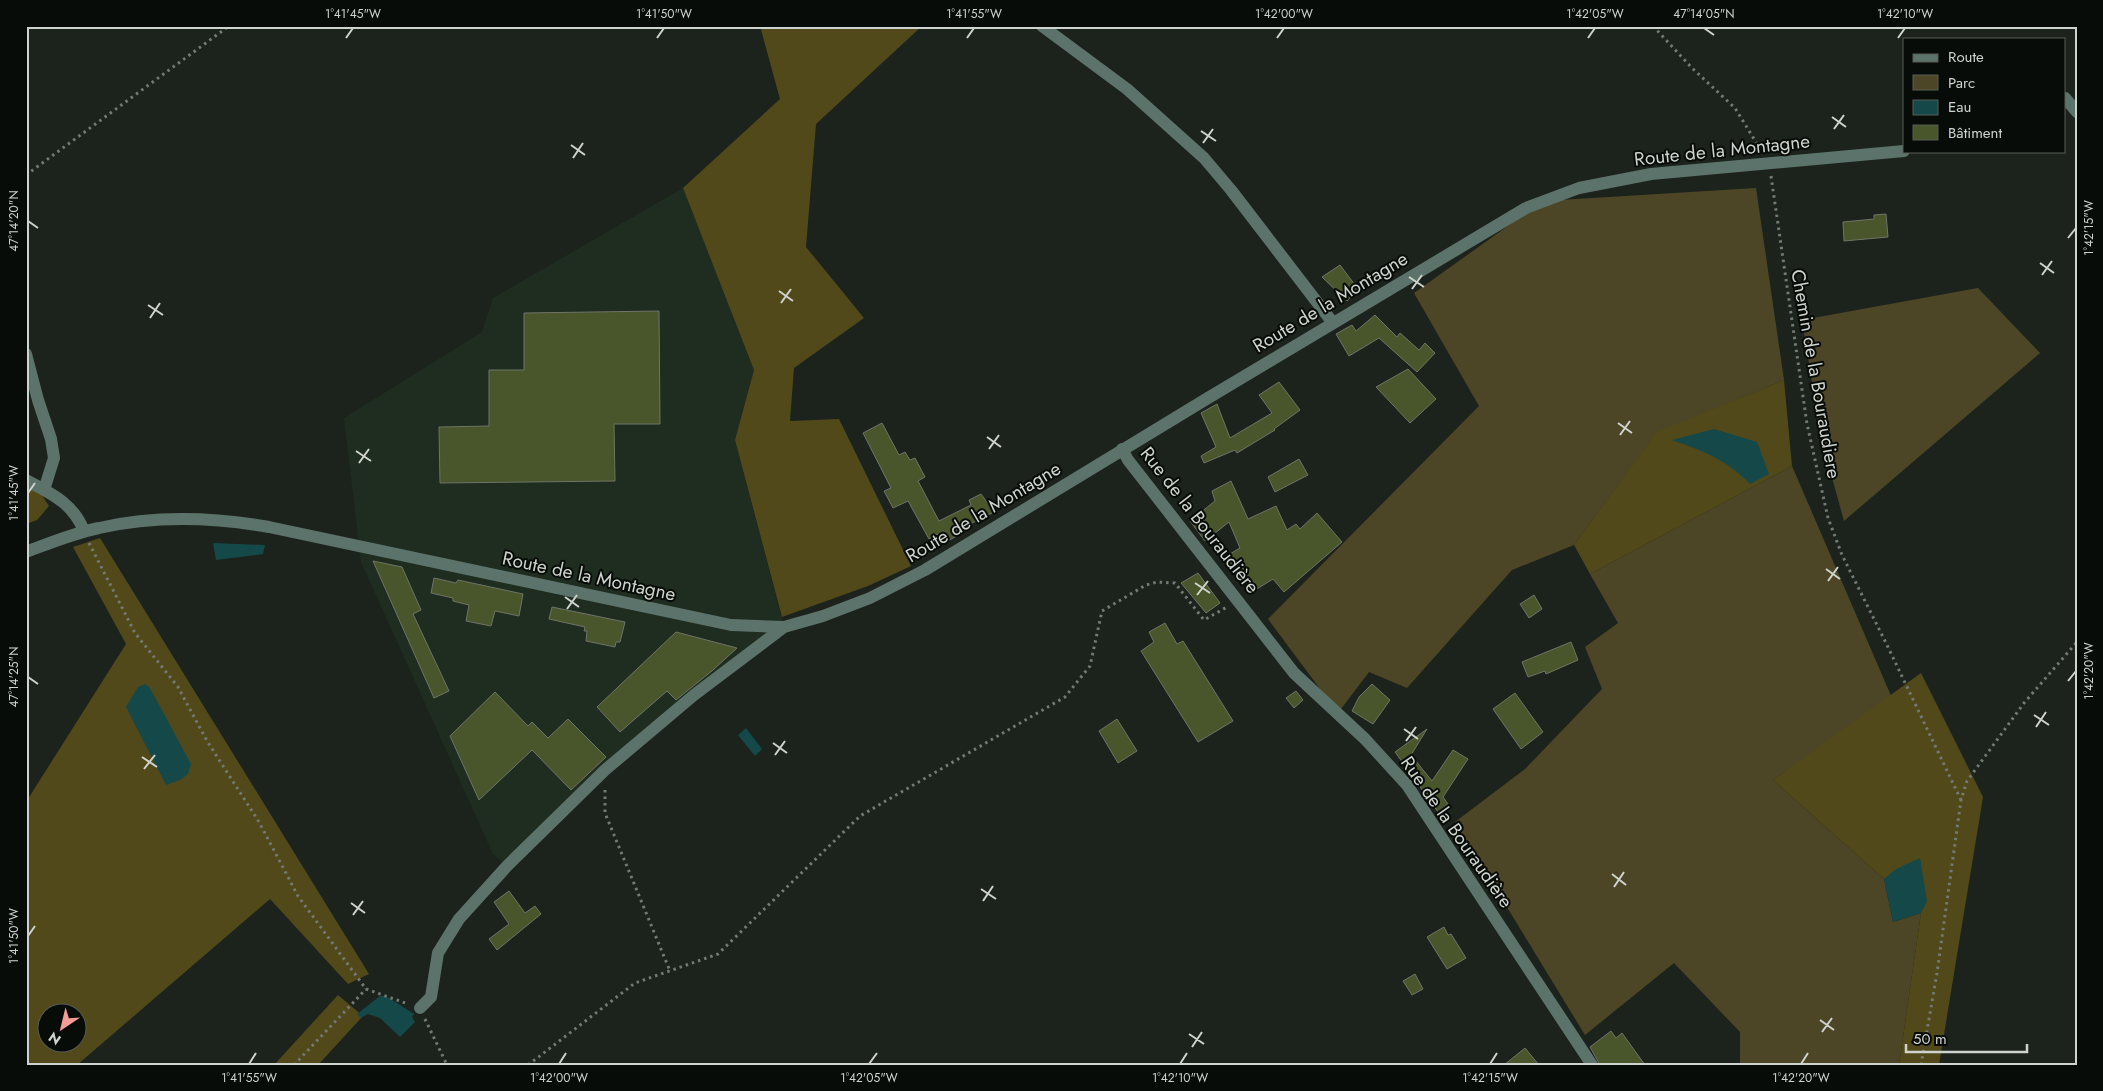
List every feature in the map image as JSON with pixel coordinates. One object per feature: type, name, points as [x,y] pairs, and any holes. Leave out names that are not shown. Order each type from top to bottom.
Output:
[{"type":"street","points":[[1042,26],[1127,89],[1204,158],[1231,190],[1333,323]]},
{"type":"street","points":[[2066,100],[2077,112]]},
{"type":"street","name":"Route de la Montagne","points":[[26,552],[84,532],[133,521],[189,518],[228,520],[269,526],[730,625],[784,627],[823,616],[870,598],[925,570],[1526,208],[1579,188],[1651,174],[1903,151]]},
{"type":"street","points":[[26,354],[51,439],[54,458],[44,490]]},
{"type":"street","name":"Rue de la Bouraudière","points":[[1122,450],[1294,673],[1365,739],[1407,786],[1592,1065]]},
{"type":"street","points":[[26,480],[64,502],[79,519],[84,532]]},
{"type":"street","points":[[420,1008],[431,997],[438,953],[459,919],[507,866],[605,770],[694,696],[784,627]]},
{"type":"path","points":[[26,175],[229,26]]},
{"type":"path","name":"Chemin de la Bouraudiere","points":[[1653,26],[1692,68],[1735,108],[1770,164],[1807,424],[1828,518],[1842,555],[1961,800]]},
{"type":"path","points":[[84,532],[135,633],[178,687],[207,741],[258,822],[298,896],[366,989],[294,1065]]},
{"type":"path","points":[[528,1065],[635,983],[718,954],[860,816],[1065,697],[1090,666],[1102,611],[1146,585],[1157,582],[1175,583],[1204,620],[1238,601]]},
{"type":"path","points":[[1921,1065],[1937,973],[1961,800],[1967,781],[2024,703],[2077,642]]},
{"type":"path","points":[[605,770],[605,813],[670,971]]},
{"type":"shaded area","points":[[760,26],[922,26],[816,124],[806,247],[864,318],[794,368],[790,421],[839,419],[911,566],[868,586],[782,617],[735,440],[754,370],[683,188],[780,99]]},
{"type":"shaded area","points":[[683,188],[754,370],[735,440],[784,627],[694,695],[507,866],[493,854],[361,562],[344,418],[482,332],[493,298]]},
{"type":"shaded area","points":[[1784,380],[1792,466],[1590,574],[1574,545],[1657,432]]},
{"type":"shaded area","points":[[26,471],[49,506],[37,520],[26,524]]},
{"type":"shaded area","points":[[100,538],[369,974],[348,984],[270,899],[77,1065],[26,1065],[26,802],[126,644],[73,547]]},
{"type":"shaded area","points":[[1921,673],[1983,797],[1939,1065],[1899,1065],[1921,913],[1920,859],[1884,879],[1773,780]]},
{"type":"shaded area","points":[[338,995],[363,1016],[318,1065],[274,1065]]},
{"type":"green space","points":[[1756,188],[1784,380],[1657,433],[1574,545],[1512,570],[1407,688],[1369,672],[1338,713],[1268,619],[1479,406],[1414,293],[1543,201]]},
{"type":"green space","points":[[1978,288],[2040,353],[1844,521],[1821,438],[1802,320]]},
{"type":"green space","points":[[1792,466],[1892,698],[1773,780],[1884,879],[1893,922],[1921,913],[1899,1065],[1740,1065],[1740,1032],[1674,963],[1585,1035],[1455,822],[1525,769],[1602,689],[1585,647],[1618,623],[1590,574]]},
{"type":"water","points":[[1714,429],[1757,442],[1769,474],[1750,484],[1723,462],[1672,440]]},
{"type":"water","points":[[213,543],[265,545],[263,554],[216,560]]},
{"type":"water","points":[[145,684],[150,688],[191,764],[188,774],[180,780],[166,785],[126,707],[138,687]]},
{"type":"water","points":[[746,728],[762,749],[755,756],[738,735]]},
{"type":"water","points":[[1920,858],[1927,901],[1921,913],[1893,922],[1884,879],[1896,869]]},
{"type":"water","points":[[380,996],[386,996],[414,1014],[412,1017],[415,1022],[400,1037],[380,1018],[368,1014],[360,1018],[357,1014]]},
{"type":"building","points":[[1886,214],[1888,237],[1844,241],[1843,222],[1874,219],[1874,215]]},
{"type":"building","points":[[1340,265],[1358,289],[1347,301],[1322,277]]},
{"type":"building","points":[[659,311],[660,424],[614,424],[615,481],[440,483],[439,427],[489,426],[489,370],[524,370],[524,313]]},
{"type":"building","points":[[1375,315],[1397,337],[1400,333],[1419,350],[1425,343],[1435,353],[1417,372],[1379,338],[1349,356],[1336,334],[1352,325],[1356,331]]},
{"type":"building","points":[[1408,369],[1436,399],[1410,423],[1376,387]]},
{"type":"building","points":[[1279,382],[1300,410],[1275,430],[1237,453],[1235,450],[1204,463],[1201,456],[1216,447],[1201,413],[1217,404],[1230,438],[1272,413],[1259,395]]},
{"type":"building","points":[[882,423],[899,455],[905,452],[910,460],[915,458],[925,477],[918,481],[939,521],[971,505],[969,500],[981,494],[994,512],[960,529],[962,533],[946,542],[940,533],[929,539],[908,501],[893,508],[884,491],[891,488],[863,433]]},
{"type":"building","points":[[1299,459],[1308,475],[1275,492],[1268,477]]},
{"type":"building","points":[[1231,481],[1248,519],[1276,506],[1287,530],[1296,524],[1300,529],[1317,513],[1342,542],[1284,592],[1273,579],[1252,592],[1235,566],[1230,569],[1223,558],[1240,548],[1229,522],[1205,541],[1190,521],[1215,501],[1212,491]]},
{"type":"building","points":[[373,561],[402,567],[421,610],[413,614],[449,691],[434,698]]},
{"type":"building","points":[[1198,573],[1220,603],[1206,613],[1181,583]]},
{"type":"building","points":[[434,578],[456,583],[458,580],[523,594],[519,616],[495,611],[491,626],[466,621],[469,605],[453,601],[453,598],[431,593]]},
{"type":"building","points":[[1534,595],[1542,609],[1529,618],[1520,604]]},
{"type":"building","points":[[552,607],[625,622],[620,642],[616,642],[615,647],[586,641],[587,631],[584,631],[585,627],[549,619]]},
{"type":"building","points":[[1165,623],[1177,644],[1183,641],[1233,721],[1198,742],[1141,651],[1154,642],[1149,632]]},
{"type":"building","points":[[676,632],[737,648],[676,700],[667,691],[620,732],[597,707]]},
{"type":"building","points":[[1571,642],[1578,660],[1546,674],[1545,671],[1528,677],[1522,662]]},
{"type":"building","points":[[1372,684],[1390,700],[1373,724],[1352,711],[1359,697]]},
{"type":"building","points":[[1296,691],[1303,700],[1294,708],[1286,698]]},
{"type":"building","points":[[495,692],[528,726],[532,722],[548,738],[568,719],[606,757],[571,790],[532,750],[479,800],[450,736]]},
{"type":"building","points":[[1515,693],[1543,732],[1521,749],[1493,709]]},
{"type":"building","points":[[1117,719],[1137,751],[1118,763],[1099,731]]},
{"type":"building","points":[[1427,729],[1411,755],[1432,781],[1453,750],[1468,759],[1443,797],[1448,804],[1438,812],[1395,752]]},
{"type":"building","points":[[509,891],[525,913],[535,906],[541,914],[497,950],[489,939],[509,924],[494,902]]},
{"type":"building","points":[[1444,927],[1448,935],[1451,934],[1466,958],[1447,969],[1427,937]]},
{"type":"building","points":[[1415,974],[1423,989],[1412,995],[1403,981]]},
{"type":"building","points":[[1611,1031],[1616,1038],[1622,1033],[1645,1065],[1600,1065],[1590,1047]]},
{"type":"building","points":[[1525,1048],[1539,1065],[1504,1065]]}]
